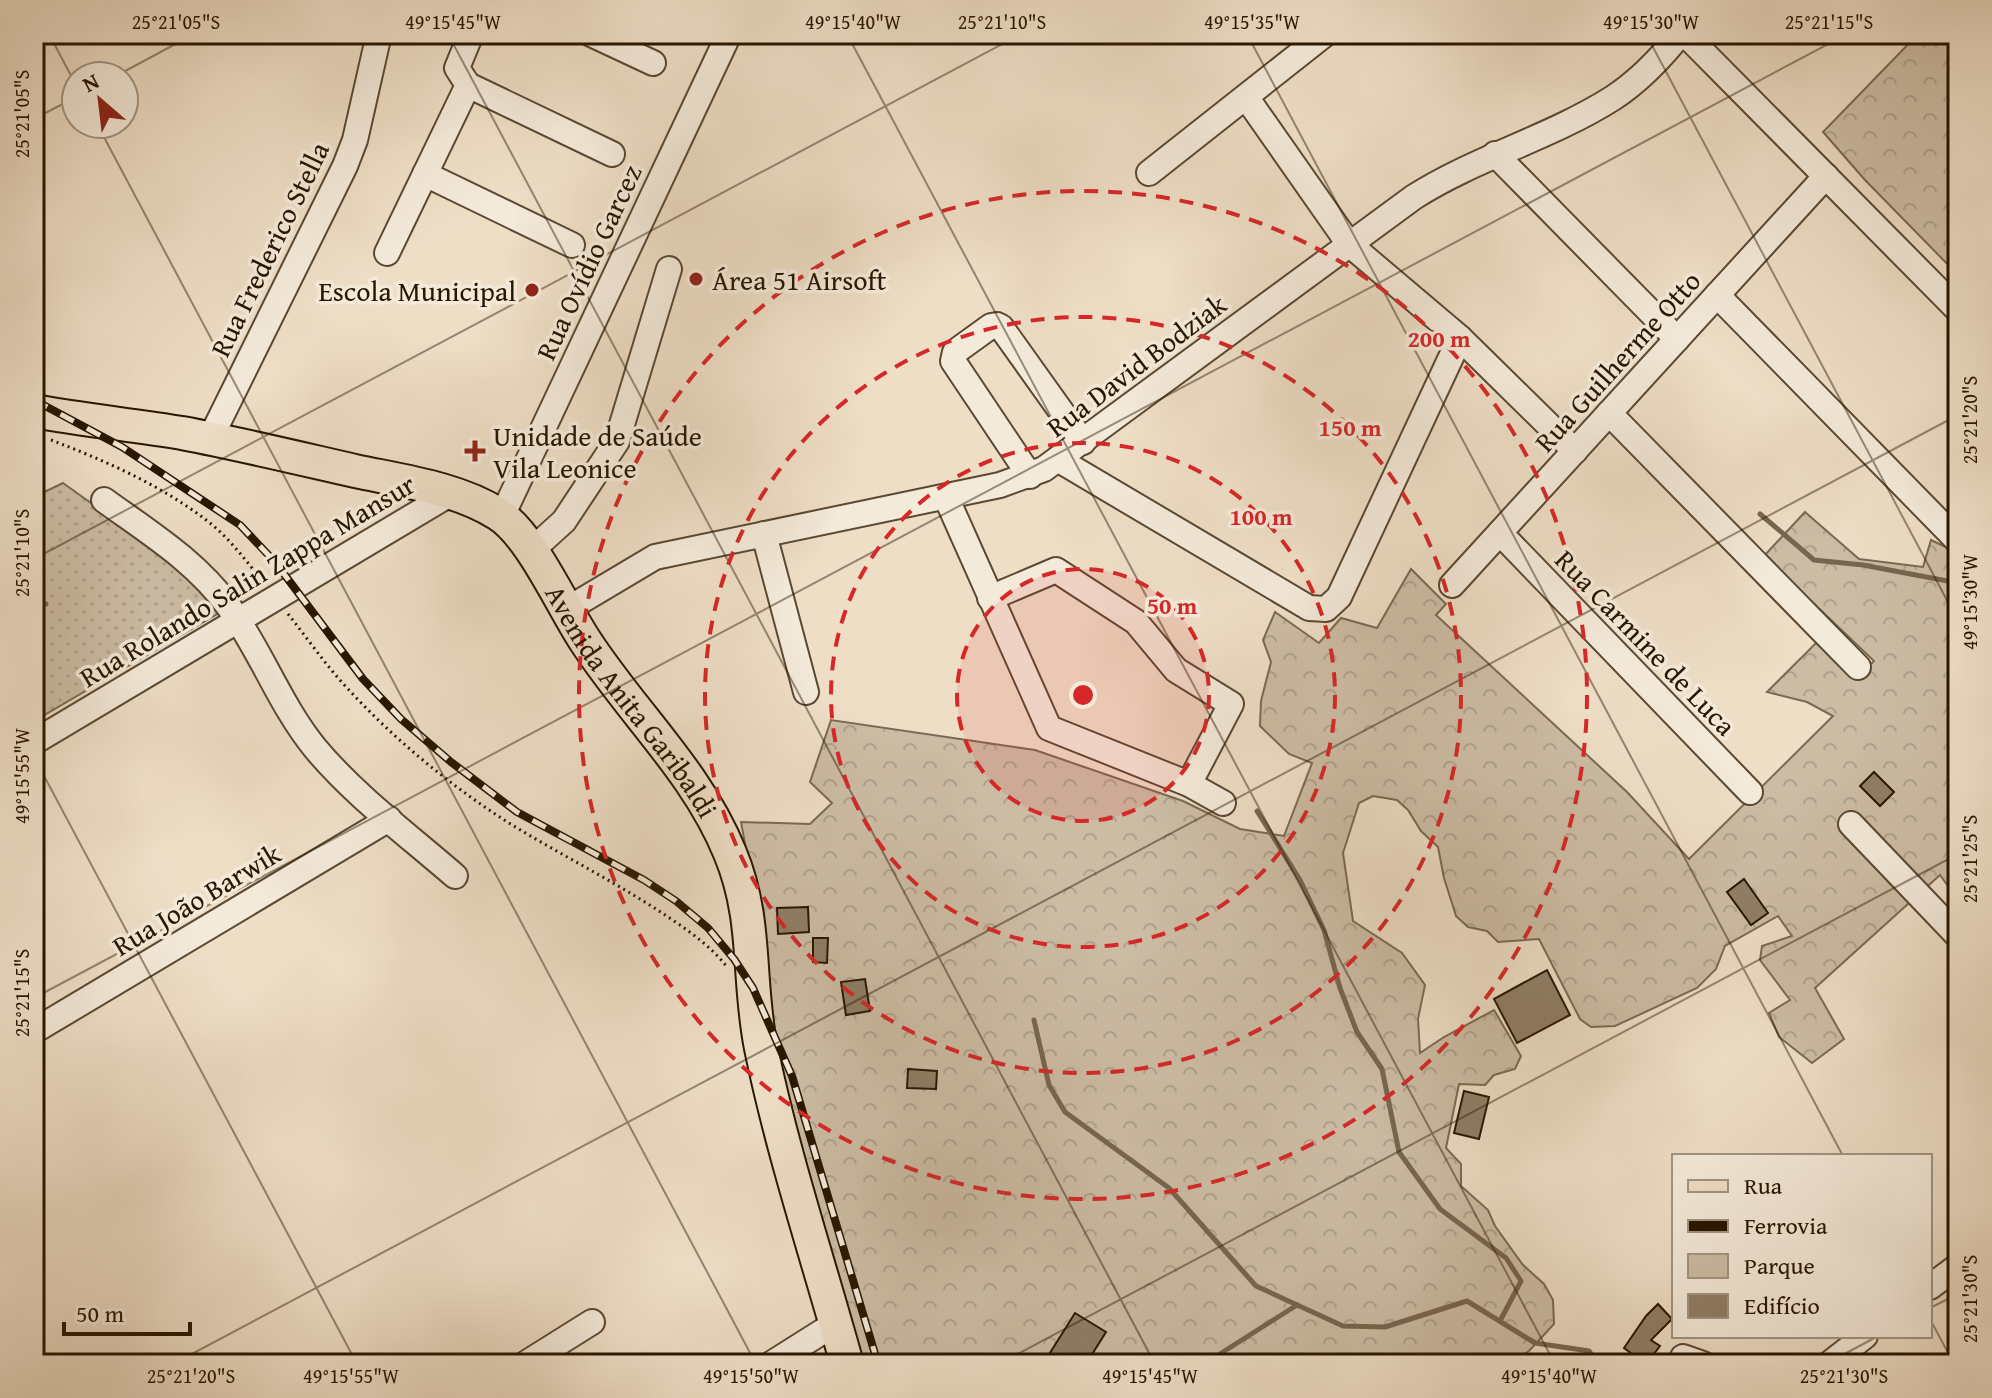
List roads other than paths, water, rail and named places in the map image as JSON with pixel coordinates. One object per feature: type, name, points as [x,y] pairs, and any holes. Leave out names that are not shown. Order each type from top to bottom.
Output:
[{"type":"main road","name":"Avenida Anita Garibaldi","points":[[41,425],[210,439],[450,494],[502,516],[531,551],[603,666],[685,772],[718,826],[740,877],[750,920],[756,1020],[764,1060],[847,1364]]},
{"type":"street","name":"Rua Frederico Stella","points":[[210,439],[345,166],[355,140],[379,34]]},
{"type":"street","points":[[471,34],[457,68],[468,85],[612,154]]},
{"type":"street","points":[[591,34],[653,63]]},
{"type":"street","name":"Rua Ovídio Garcez","points":[[502,516],[729,34]]},
{"type":"street","points":[[1149,173],[1325,34]]},
{"type":"street","points":[[1682,34],[1958,310]]},
{"type":"street","name":"Rua David Bodziak","points":[[566,610],[655,557],[946,497],[1030,476],[1059,460],[1434,184],[1614,97],[1657,61],[1682,34]]},
{"type":"street","points":[[387,253],[468,85]]},
{"type":"street","points":[[1246,97],[1349,244],[1460,338],[1575,451]]},
{"type":"street","points":[[1495,154],[1677,339]]},
{"type":"street","points":[[425,174],[572,245]]},
{"type":"street","name":"Rua Guilherme Otto","points":[[1452,585],[1826,176]]},
{"type":"street","points":[[531,551],[564,521],[617,441],[669,269]]},
{"type":"street","points":[[1717,295],[1958,541]]},
{"type":"street","points":[[1030,476],[953,361],[955,352],[991,326],[1001,327],[1083,442]]},
{"type":"street","points":[[1059,460],[1309,608],[1326,609],[1339,597],[1460,338]]},
{"type":"street","points":[[1609,413],[1858,667]]},
{"type":"street","name":"Rua Rolando Salin Zappa Mansur","points":[[34,742],[450,494]]},
{"type":"street","points":[[946,497],[1049,728],[1189,784],[1223,803]]},
{"type":"street","points":[[104,500],[196,569],[238,620],[313,746],[333,768],[455,876]]},
{"type":"street","name":"Rua Carmine de Luca","points":[[1500,533],[1750,792]]},
{"type":"street","points":[[764,534],[806,692]]},
{"type":"street","points":[[990,598],[1056,570],[1136,622],[1176,670],[1231,704],[1189,784]]},
{"type":"street","name":"Rua João Barwik","points":[[34,1031],[389,819]]},
{"type":"street","points":[[1851,824],[1958,936]]},
{"type":"street","points":[[1932,1286],[1958,1266]]},
{"type":"street","points":[[525,1364],[592,1322]]},
{"type":"street","points":[[771,1364],[836,1323]]},
{"type":"street","points":[[1829,1364],[1862,1338]]},
{"type":"waterway","points":[[1760,514],[1814,560],[1863,565],[1958,583]]},
{"type":"waterway","points":[[34,607],[46,604]]},
{"type":"waterway","points":[[1257,811],[1300,880],[1324,930],[1340,988],[1357,1032],[1382,1069],[1399,1152],[1440,1209],[1506,1258],[1521,1281],[1500,1321]]},
{"type":"waterway","points":[[1034,1020],[1049,1085],[1065,1112],[1169,1188],[1256,1286],[1343,1326],[1385,1327],[1467,1301],[1535,1343],[1589,1351],[1598,1364]]},
{"type":"waterway","points":[[1204,1364],[1297,1305]]},
{"type":"railway","points":[[34,400],[122,447],[240,525],[275,562],[363,679],[401,719],[517,812],[644,880],[708,928],[753,988],[792,1076],[878,1364]]},
{"type":"place","name":"Área 51 Airsoft","points":[[696,279]]},
{"type":"place","name":"Escola Municipal","points":[[532,290]]},
{"type":"place","name":"Unidade de Saúde Vila Leonice","points":[[475,451]]}]
